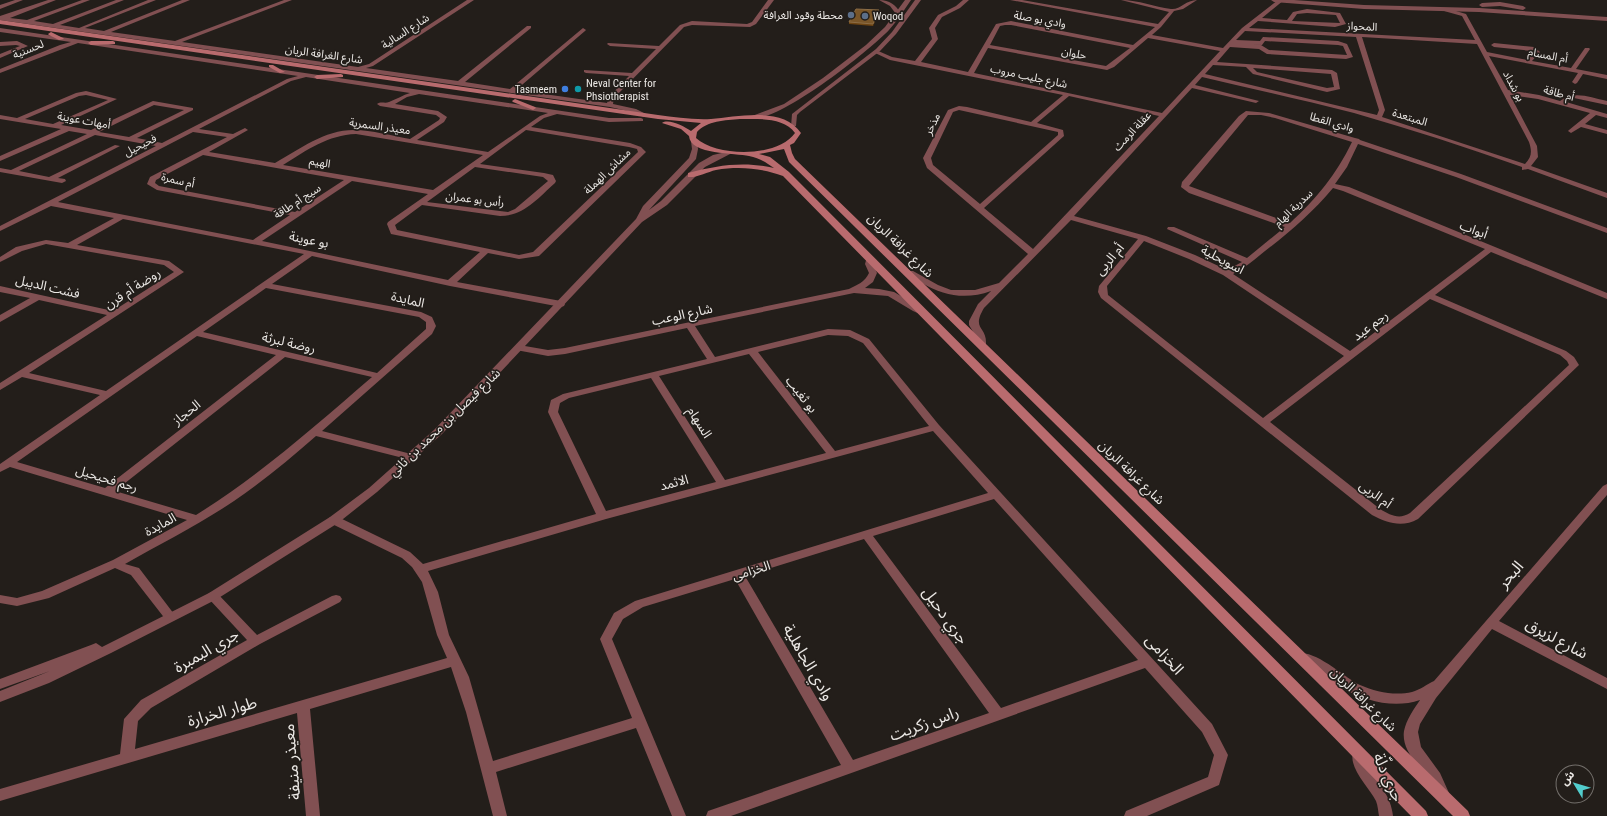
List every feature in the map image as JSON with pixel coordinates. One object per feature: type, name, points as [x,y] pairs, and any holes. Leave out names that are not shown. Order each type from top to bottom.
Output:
[{"type":"main road","name":"شارع الغرافة الريان","points":[[1,19],[206,52],[322,68],[642,117],[676,126],[705,148],[728,153],[746,153]]},
{"type":"main road","name":"شارع الغرافة الريان","points":[[0,26],[515,101],[642,117],[714,120]]},
{"type":"main road","points":[[51,34],[64,39]]},
{"type":"main road","points":[[142,42],[161,42]]},
{"type":"main road","points":[[88,43],[115,43]]},
{"type":"main road","points":[[190,46],[206,52]]},
{"type":"main road","points":[[271,66],[282,72]]},
{"type":"main road","points":[[322,68],[347,68]]},
{"type":"main road","points":[[382,73],[389,78]]},
{"type":"main road","points":[[314,76],[342,76]]},
{"type":"main road","points":[[515,101],[536,109]]},
{"type":"main road","points":[[693,138],[698,127],[714,120],[737,117],[754,117],[779,121],[793,126],[798,133],[795,141],[788,146],[769,151],[746,153]]},
{"type":"main road","name":"شارع غرافة الريان","points":[[788,146],[788,153],[792,160],[1463,816]]},
{"type":"main road","points":[[746,153],[767,159],[786,174],[1421,816]]},
{"type":"main road","points":[[691,176],[712,168],[737,165],[761,166],[786,174]]},
{"type":"street","points":[[0,7],[20,0]]},
{"type":"street","points":[[1,19],[53,0]]},
{"type":"street","points":[[27,22],[87,0]]},
{"type":"street","points":[[53,25],[121,0]]},
{"type":"street","points":[[79,29],[153,0]]},
{"type":"street","points":[[104,33],[187,0]]},
{"type":"street","points":[[171,43],[194,37],[239,18],[289,0]]},
{"type":"street","name":"شارع السالية","points":[[354,69],[371,65],[471,0]]},
{"type":"street","points":[[610,105],[611,98],[682,26],[686,24],[741,27],[751,25],[771,0]]},
{"type":"street","points":[[882,0],[892,5],[898,13]]},
{"type":"street","points":[[754,117],[776,110],[825,79],[868,46],[887,28],[908,0]]},
{"type":"street","points":[[793,126],[794,115],[876,52],[894,33],[918,0]]},
{"type":"street","points":[[917,63],[935,38],[932,28],[940,16],[958,7],[966,0]]},
{"type":"street","points":[[1013,0],[1159,26]]},
{"type":"street","points":[[1124,0],[1172,10],[1182,8],[1194,0]]},
{"type":"street","points":[[1279,0],[1364,8],[1469,10],[1607,19]]},
{"type":"street","name":"عقلة الرمث","points":[[981,344],[981,337],[974,327],[973,317],[1003,282],[1069,217],[1244,29],[1279,0]]},
{"type":"street","points":[[1301,0],[1391,6],[1468,6],[1492,4],[1530,9],[1607,15]]},
{"type":"street","points":[[1491,11],[1489,6],[1498,0]]},
{"type":"street","points":[[1506,0],[1506,3],[1516,10],[1516,13]]},
{"type":"street","name":"حلوان","points":[[986,46],[1102,68],[1110,68],[1159,26],[1171,14],[1172,10]]},
{"type":"street","points":[[1446,10],[1464,15],[1464,11],[1469,10]]},
{"type":"street","points":[[1256,19],[1288,22],[1335,25],[1341,25],[1343,23],[1338,14],[1307,11],[1295,13],[1288,22]]},
{"type":"street","name":"بو شداد","points":[[1464,15],[1534,145],[1535,157],[1525,168]]},
{"type":"street","name":"شارع الغرافة الريان","points":[[1,19],[53,25],[161,42],[610,105],[634,110],[642,117]]},
{"type":"street","name":"وادي بو صلة","points":[[970,74],[998,25],[1004,23],[1135,47]]},
{"type":"street","points":[[459,84],[529,27]]},
{"type":"street","name":"المحواز","points":[[1244,29],[1478,42]]},
{"type":"street","points":[[511,91],[583,30]]},
{"type":"street","name":"شارع الغرافة الريان","points":[[0,31],[64,39],[282,72],[290,76]]},
{"type":"street","points":[[0,44],[17,43],[37,36]]},
{"type":"street","points":[[1147,36],[1224,50]]},
{"type":"street","points":[[1358,36],[1382,110],[1378,118]]},
{"type":"street","points":[[190,46],[188,41],[194,37]]},
{"type":"street","name":"لحسنية","points":[[0,71],[68,43],[64,39]]},
{"type":"street","points":[[1241,50],[1350,57],[1345,45],[1338,43],[1254,39]]},
{"type":"street","points":[[1231,43],[1260,43],[1263,39]]},
{"type":"street","points":[[0,56],[25,46],[17,43]]},
{"type":"street","name":"لحسنية","points":[[62,46],[88,43]]},
{"type":"street","points":[[1231,43],[1260,47],[1268,52]]},
{"type":"street","points":[[610,44],[660,48]]},
{"type":"street","points":[[1494,45],[1534,49],[1537,52],[1528,62]]},
{"type":"street","points":[[1573,70],[1587,48]]},
{"type":"street","name":"شارع جليب مروب","points":[[876,52],[890,58]]},
{"type":"street","name":"أم المسام","points":[[1486,54],[1607,77]]},
{"type":"street","name":"شارع جليب مروب","points":[[869,58],[890,58],[917,63],[1164,115]]},
{"type":"street","points":[[1212,63],[1332,72],[1334,73],[1337,89],[1327,90],[1255,73],[1248,66]]},
{"type":"street","points":[[371,65],[370,68],[374,72]]},
{"type":"street","points":[[586,71],[634,75]]},
{"type":"street","points":[[1575,82],[1582,72]]},
{"type":"street","name":"المبتعدة","points":[[1201,75],[1314,101],[1378,118],[1460,144],[1607,196]]},
{"type":"street","name":"فحيحيل","points":[[0,229],[193,130],[290,76],[314,76]]},
{"type":"street","name":"شارع الغرافة الريان","points":[[314,76],[404,93],[425,92],[609,120],[642,117]]},
{"type":"street","points":[[1191,86],[1256,100]]},
{"type":"street","name":"أم طاقة","points":[[1506,92],[1529,95],[1607,116]]},
{"type":"street","points":[[389,106],[404,93]]},
{"type":"street","points":[[18,120],[78,94],[114,99],[54,126]]},
{"type":"street","points":[[1034,123],[1068,94]]},
{"type":"street","points":[[1560,103],[1569,97],[1574,96],[1607,103]]},
{"type":"street","points":[[12,172],[153,104],[191,109],[130,139]]},
{"type":"street","points":[[380,104],[438,113],[444,117],[442,121],[411,141]]},
{"type":"street","name":"مذخر","points":[[979,209],[1062,134],[1058,129],[963,108],[955,108],[950,111],[927,158],[933,169],[979,209],[1032,253]]},
{"type":"street","points":[[536,109],[543,113],[542,117]]},
{"type":"street","name":"مشاش الهملة","points":[[525,128],[630,144],[639,148],[642,152],[536,254],[519,257],[394,232],[392,224],[525,128],[542,117],[562,113]]},
{"type":"street","name":"وادي القطا","points":[[1291,226],[1192,191],[1185,187],[1185,184],[1246,113],[1267,115],[1357,140],[1462,176],[1607,231]]},
{"type":"street","points":[[1571,131],[1594,113]]},
{"type":"street","name":"أمهات عوينة","points":[[1,117],[164,145]]},
{"type":"street","points":[[1579,124],[1607,132]]},
{"type":"street","points":[[0,159],[68,128]]},
{"type":"street","points":[[193,130],[233,136]]},
{"type":"street","name":"أم سمرة","points":[[245,130],[153,179],[151,184],[157,188],[295,214]]},
{"type":"street","name":"معيذر السمرية","points":[[276,166],[328,136],[343,132],[356,132],[490,154]]},
{"type":"street","name":"شارع فيصل بن محمد بن ثاني","points":[[639,220],[646,208],[692,160],[696,149],[693,138]]},
{"type":"street","name":"سدرية الهام","points":[[1226,273],[1236,269],[1291,226],[1331,184],[1342,170],[1357,140]]},
{"type":"street","points":[[50,179],[117,146]]},
{"type":"street","name":"الهيم","points":[[202,153],[435,193]]},
{"type":"street","name":"شارع فيصل بن محمد بن ثاني","points":[[0,697],[44,679],[106,650],[213,596],[334,520],[373,490],[438,432],[639,220],[667,200],[706,161],[728,153]]},
{"type":"street","name":"رأس بو عمران","points":[[421,203],[509,214],[521,209],[552,181],[550,178],[544,176],[474,165]]},
{"type":"street","points":[[0,170],[62,181]]},
{"type":"street","name":"سيج أم طاقة","points":[[255,242],[351,178]]},
{"type":"street","name":"أبواب","points":[[1331,184],[1607,296]]},
{"type":"street","points":[[1596,192],[1607,192]]},
{"type":"street","points":[[655,198],[667,200]]},
{"type":"street","name":"بو عوينة","points":[[50,203],[311,253],[450,283],[561,304]]},
{"type":"street","points":[[69,246],[121,217]]},
{"type":"street","name":"اسويحلية","points":[[1069,217],[1143,238],[1192,257],[1226,273],[1351,356]]},
{"type":"street","points":[[1171,229],[1247,261]]},
{"type":"street","name":"أم الربى","points":[[1143,238],[1103,286],[1102,292],[1104,296],[1382,516],[1397,521],[1404,521],[1414,516],[1574,365],[1571,359],[1563,353],[1430,296]]},
{"type":"street","name":"روضة أم قرن","points":[[0,260],[19,249],[46,242],[166,263],[180,272],[0,387]]},
{"type":"street","name":"رجم عيد","points":[[1264,422],[1491,248]]},
{"type":"street","points":[[450,283],[486,251]]},
{"type":"street","points":[[4,466],[311,253]]},
{"type":"street","name":"شارع الوعب","points":[[519,348],[548,353],[565,351],[851,291],[862,287],[872,280],[873,273],[869,264],[870,259]]},
{"type":"street","name":"عقلة الرمث","points":[[910,274],[923,279],[937,288],[957,294],[981,292],[1003,282]]},
{"type":"street","name":"المايدة","points":[[0,599],[17,602],[36,598],[117,563],[197,519],[260,477],[429,332],[432,325],[429,319],[416,314],[263,285]]},
{"type":"street","name":"فشت الديبل","points":[[0,288],[114,314]]},
{"type":"street","name":"شارع الوعب","points":[[851,291],[866,290],[885,293],[901,299],[911,308],[922,312]]},
{"type":"street","points":[[0,319],[38,297]]},
{"type":"street","points":[[690,326],[713,360]]},
{"type":"street","name":"الخزامى","points":[[603,516],[553,412],[555,402],[566,396],[828,332],[850,333],[866,341],[935,427],[1207,728],[1222,755],[1214,781],[1130,816]]},
{"type":"street","name":"روضة لبرثة","points":[[194,333],[379,376]]},
{"type":"street","name":"بو ثغيب","points":[[752,351],[832,454]]},
{"type":"street","name":"الحجاز","points":[[107,492],[283,354]]},
{"type":"street","points":[[21,374],[107,394]]},
{"type":"street","name":"السهام","points":[[654,375],[722,484]]},
{"type":"street","name":"الاثمد","points":[[421,569],[603,516],[935,427]]},
{"type":"street","points":[[314,432],[411,457]]},
{"type":"street","name":"رجم فحيحيل","points":[[4,466],[107,492],[197,519]]},
{"type":"street","name":"البحر","points":[[1442,795],[1440,786],[1418,754],[1413,743],[1411,733],[1412,725],[1416,717],[1440,684],[1491,622],[1605,493]]},
{"type":"street","name":"الخزامى","points":[[679,816],[606,639],[618,616],[639,604],[997,494]]},
{"type":"street","points":[[334,520],[396,549],[410,558],[421,569],[431,585],[441,629],[462,676],[500,816]]},
{"type":"street","name":"جري دحيل","points":[[866,534],[998,715]]},
{"type":"street","points":[[135,553],[138,558],[138,564],[135,571]]},
{"type":"street","points":[[117,563],[120,567],[135,571],[170,617]]},
{"type":"street","name":"وادي الجاهلية","points":[[738,574],[850,767]]},
{"type":"street","points":[[213,596],[256,641]]},
{"type":"street","name":"جري البمبرة","points":[[127,757],[131,719],[146,704],[256,641],[336,599]]},
{"type":"street","name":"شارع لزيرق","points":[[1491,622],[1607,684]]},
{"type":"street","name":"شارع فيصل بن محمد بن ثاني","points":[[0,684],[136,634]]},
{"type":"street","name":"البحر","points":[[1300,656],[1320,665],[1349,686],[1376,696],[1391,699],[1414,697],[1440,684]]},
{"type":"street","name":"طوار الخرارة","points":[[0,795],[454,661]]},
{"type":"street","name":"راس زكريت","points":[[713,816],[1147,662]]},
{"type":"street","name":"معيذر منيفة","points":[[302,705],[313,816]]},
{"type":"street","points":[[488,768],[640,721]]},
{"type":"street","name":"جري دلّة","points":[[1360,754],[1360,762],[1363,769],[1383,799],[1386,816]]},
{"type":"building","name":"Woqod","points":[[856,9],[879,10],[873,24],[849,22]]},
{"type":"place","name":"محطة وقود الغرافة","points":[[851,15]]},
{"type":"place","name":"Woqod","points":[[865,16]]},
{"type":"place","name":"Tasmeem","points":[[565,89]]},
{"type":"place","name":"Neval Center for Phsiotherapist","points":[[578,89]]}]
